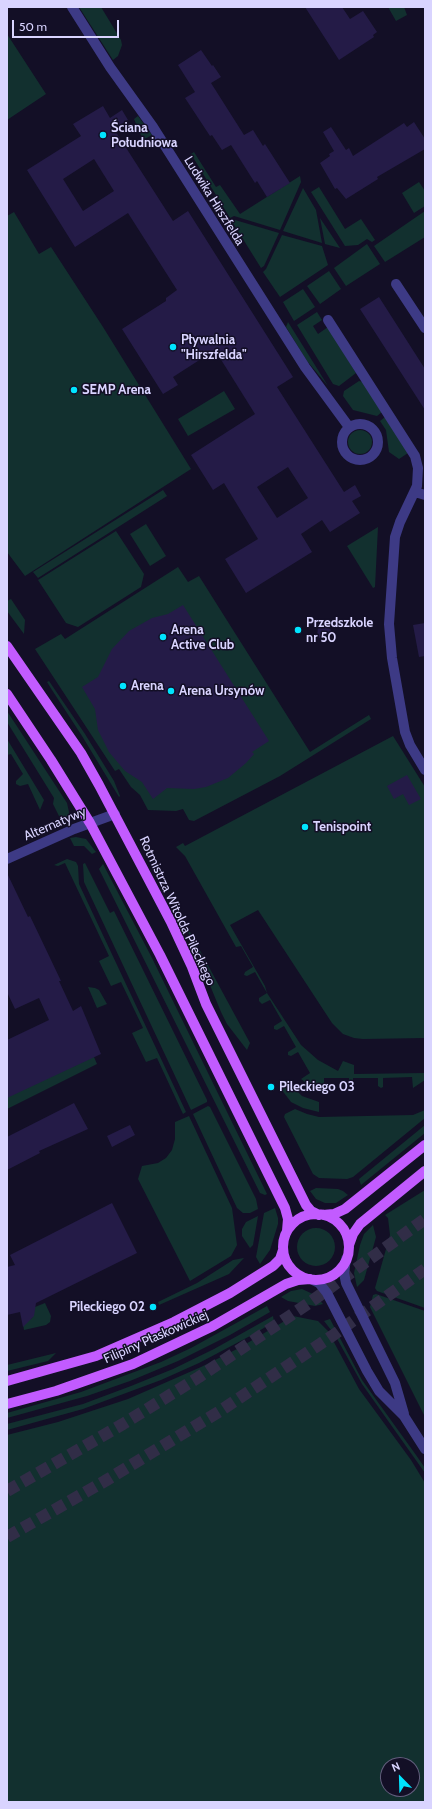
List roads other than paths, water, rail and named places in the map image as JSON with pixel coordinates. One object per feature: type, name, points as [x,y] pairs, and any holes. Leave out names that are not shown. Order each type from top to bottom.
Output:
[{"type":"main road","name":"Rotmistrza Witolda Pileckiego","points":[[7,646],[81,753],[174,928],[192,967],[206,1004],[306,1205],[311,1211],[321,1215]]},
{"type":"main road","points":[[7,694],[51,760],[90,823],[160,955],[287,1215],[287,1230],[283,1250],[287,1262],[293,1271],[300,1276],[311,1280],[323,1279],[332,1275],[341,1268],[346,1259],[352,1234],[360,1224],[425,1171]]},
{"type":"main road","points":[[287,1230],[299,1219],[308,1215],[334,1214],[345,1210],[425,1145]]},
{"type":"main road","points":[[321,1215],[341,1226],[347,1236],[349,1245]]},
{"type":"main road","name":"Filipiny Płaskowickiej","points":[[7,1381],[96,1356],[174,1322],[230,1293],[268,1270],[280,1259],[283,1250]]},
{"type":"main road","name":"Filipiny Płaskowickiej","points":[[7,1404],[56,1391],[133,1364],[202,1332],[286,1284],[298,1280],[311,1280]]},
{"type":"street","name":"Ludwika Hirszfelda","points":[[72,7],[110,67],[153,127],[267,309],[305,366],[349,427]]},
{"type":"street","points":[[396,284],[425,328]]},
{"type":"street","points":[[328,320],[415,456],[418,468],[417,486],[420,493],[400,522],[395,537],[389,624],[392,658],[405,732],[410,745],[425,770]]},
{"type":"street","name":"Alternatywy","points":[[7,859],[114,814]]},
{"type":"street","points":[[346,1259],[344,1272],[346,1283],[395,1383],[404,1416]]},
{"type":"street","points":[[311,1280],[319,1284],[327,1293],[367,1371],[379,1391],[404,1416],[425,1449]]},
{"type":"tunnel","points":[[7,1491],[123,1424],[199,1377],[309,1303],[425,1219]]},
{"type":"tunnel","points":[[7,1537],[105,1481],[220,1411],[332,1336],[425,1269]]},
{"type":"place","name":"Ściana Południowa","points":[[103,135]]},
{"type":"place","name":"Pływalnia \"Hirszfelda\"","points":[[173,347]]},
{"type":"place","name":"SEMP Arena","points":[[74,390]]},
{"type":"place","name":"Przedszkole nr 50","points":[[298,630]]},
{"type":"place","name":"Arena Active Club","points":[[163,637]]},
{"type":"place","name":"Arena","points":[[123,686]]},
{"type":"place","name":"Arena Ursynów","points":[[171,691]]},
{"type":"place","name":"Tenispoint","points":[[305,827]]},
{"type":"place","name":"Pileckiego 03","points":[[271,1087]]},
{"type":"place","name":"Pileckiego 02","points":[[153,1307]]}]
